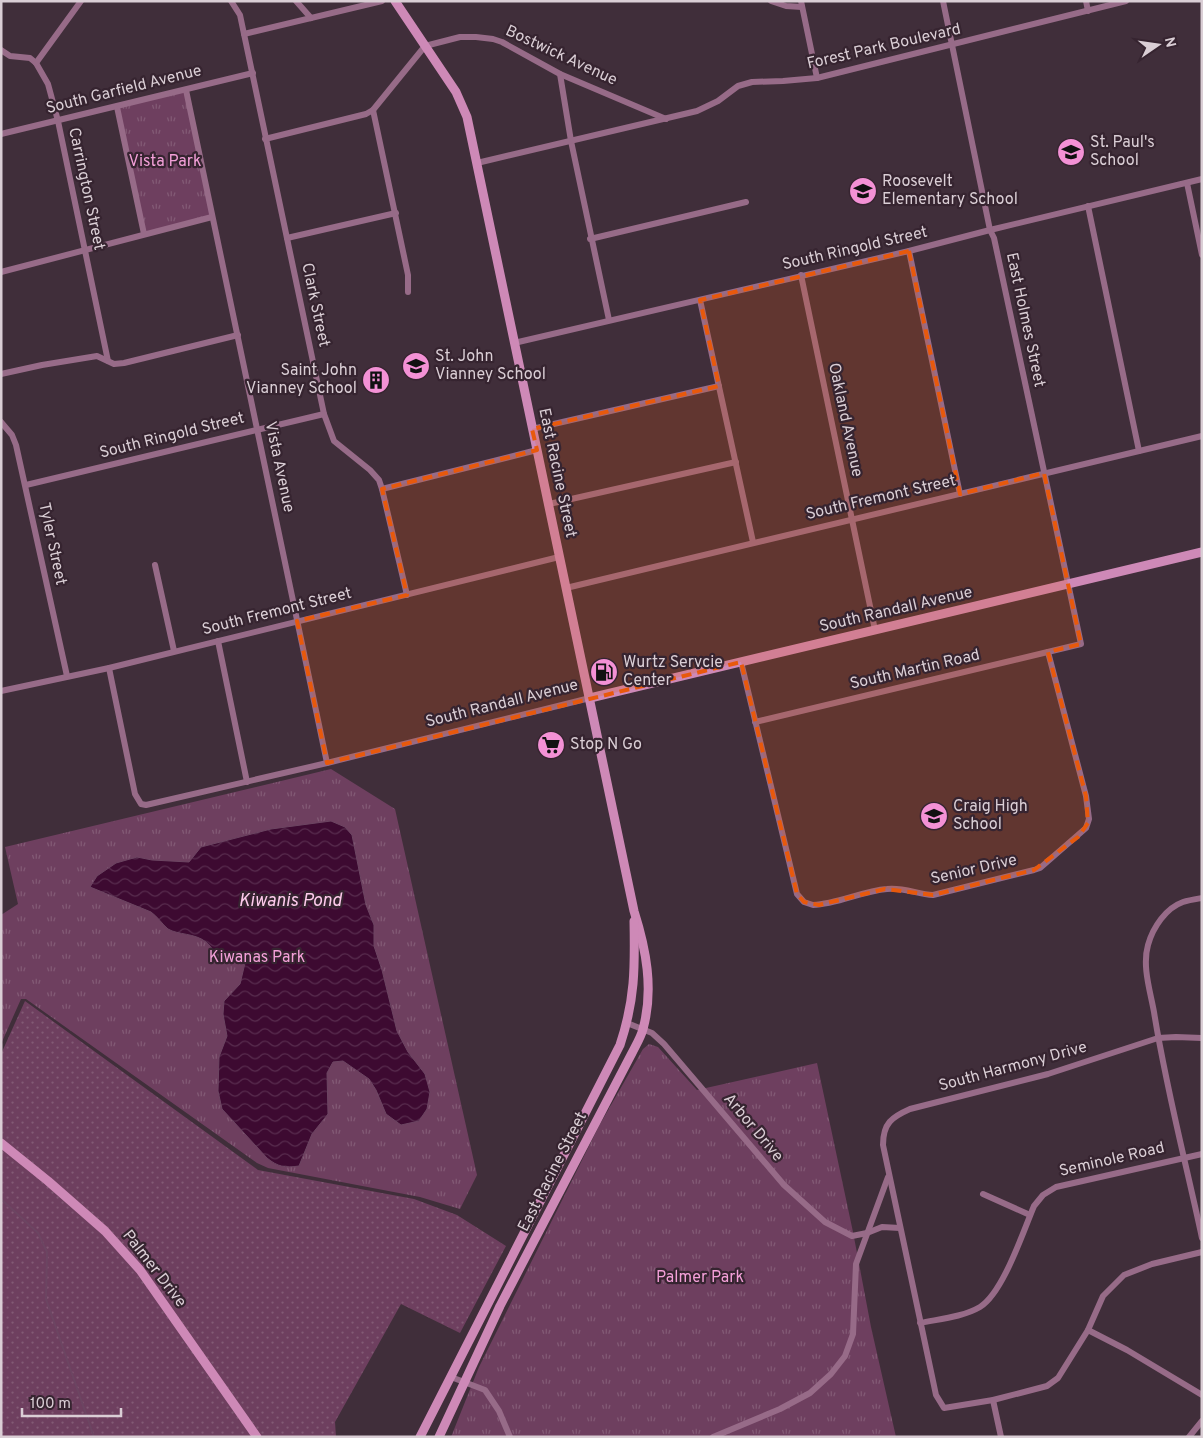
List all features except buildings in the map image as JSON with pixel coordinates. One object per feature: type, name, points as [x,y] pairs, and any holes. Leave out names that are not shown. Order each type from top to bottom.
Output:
[{"type":"main road","name":"East Racine Street","points":[[395,1],[456,92],[467,117],[634,911],[646,950],[648,966],[647,1006],[643,1029],[632,1054],[500,1306],[439,1437]]},
{"type":"main road","name":"South Randall Avenue","points":[[590,698],[1202,552]]},
{"type":"main road","name":"East Racine Street","points":[[420,1437],[612,1063],[628,1023],[633,994],[634,911]]},
{"type":"main road","name":"Palmer Drive","points":[[1,1143],[99,1226],[140,1270],[257,1437]]},
{"type":"street","points":[[1,50],[10,56],[30,58],[36,63],[81,1]]},
{"type":"street","name":"Clark Street","points":[[231,1],[240,15],[324,414],[334,442],[370,470],[379,480],[407,595]]},
{"type":"street","points":[[296,1],[311,18]]},
{"type":"street","points":[[244,34],[382,1]]},
{"type":"street","points":[[772,1],[786,6],[801,4],[817,78]]},
{"type":"street","name":"East Holmes Street","points":[[943,1],[990,230],[994,238],[1081,644]]},
{"type":"street","points":[[1086,1],[1088,11]]},
{"type":"street","name":"Forest Park Boulevard","points":[[477,163],[666,119],[706,107],[738,86],[752,82],[783,82],[817,78],[1126,1]]},
{"type":"street","name":"Bostwick Avenue","points":[[425,46],[460,37],[493,39],[560,74],[666,119]]},
{"type":"street","points":[[265,139],[356,117],[373,110],[425,46]]},
{"type":"street","name":"Carrington Street","points":[[36,63],[48,84],[58,121],[108,361]]},
{"type":"street","name":"South Garfield Avenue","points":[[1,134],[253,73]]},
{"type":"street","points":[[560,74],[590,239],[609,320]]},
{"type":"street","name":"Vista Avenue","points":[[186,90],[327,763]]},
{"type":"street","points":[[117,106],[144,234]]},
{"type":"street","points":[[373,110],[408,275],[408,292]]},
{"type":"street","name":"South Ringold Street","points":[[514,343],[909,251],[1202,179]]},
{"type":"street","points":[[1187,183],[1202,255]]},
{"type":"street","points":[[590,239],[746,202]]},
{"type":"street","points":[[1088,206],[1139,451]]},
{"type":"street","points":[[287,238],[396,213]]},
{"type":"street","points":[[1,272],[212,217]]},
{"type":"street","points":[[909,251],[960,494]]},
{"type":"street","name":"Oakland Avenue","points":[[801,275],[876,630]]},
{"type":"street","points":[[700,300],[753,542]]},
{"type":"street","points":[[1,374],[97,356],[114,364],[124,363],[238,335]]},
{"type":"street","points":[[532,429],[719,386]]},
{"type":"street","name":"South Ringold Street","points":[[26,485],[324,414]]},
{"type":"street","name":"Tyler Street","points":[[1,422],[12,435],[16,445],[67,676]]},
{"type":"street","name":"South Fremont Street","points":[[566,588],[1202,436]]},
{"type":"street","points":[[382,488],[537,450]]},
{"type":"street","points":[[548,504],[736,462]]},
{"type":"street","name":"South Fremont Street","points":[[1,691],[109,668],[559,557]]},
{"type":"street","points":[[155,565],[174,651]]},
{"type":"street","points":[[218,641],[247,782]]},
{"type":"street","name":"South Martin Road","points":[[755,722],[1081,644]]},
{"type":"street","name":"Senior Drive","points":[[741,662],[792,876],[799,898],[813,905],[885,889],[904,888],[926,894],[947,892],[1040,868],[1078,836],[1088,823],[1086,796],[1048,652]]},
{"type":"street","name":"South Randall Avenue","points":[[109,668],[135,794],[141,804],[247,782],[590,698]]},
{"type":"street","points":[[1202,898],[1183,902],[1171,909],[1154,930],[1148,944],[1145,961],[1158,1038],[1202,1238]]},
{"type":"street","name":"Arbor Drive","points":[[628,1023],[657,1037],[664,1044],[784,1185],[801,1201],[825,1222],[840,1231],[852,1236],[867,1233]]},
{"type":"street","name":"South Harmony Drive","points":[[993,1400],[944,1408],[936,1395],[882,1144],[883,1134],[888,1123],[897,1115],[919,1106],[1048,1074],[1142,1042],[1158,1038],[1202,1038]]},
{"type":"street","name":"Seminole Road","points":[[920,1323],[967,1313],[980,1307],[992,1296],[1001,1283],[1034,1206],[1043,1195],[1056,1187],[1202,1154]]},
{"type":"street","points":[[713,1437],[780,1409],[810,1393],[836,1368],[845,1356],[853,1334],[856,1264],[888,1176]]},
{"type":"street","points":[[983,1194],[1030,1215]]},
{"type":"street","points":[[867,1233],[882,1227],[900,1228]]},
{"type":"street","points":[[1001,1437],[993,1400],[1047,1386],[1058,1378],[1088,1330],[1103,1296],[1113,1284],[1124,1275],[1152,1264],[1202,1252]]},
{"type":"street","points":[[1088,1330],[1127,1350],[1202,1395]]},
{"type":"street","points":[[450,1377],[485,1390],[499,1411],[510,1437]]},
{"type":"street","points":[[1189,1437],[1202,1421]]},
{"type":"highlighted area","points":[[909,251],[960,494],[1044,473],[1081,644],[1048,652],[1086,796],[1088,823],[1078,837],[1034,870],[933,895],[885,889],[819,905],[804,902],[797,894],[741,662],[327,763],[297,621],[407,595],[382,489],[537,450],[532,429],[719,386],[700,300]]},
{"type":"green space","name":"Vista Park","points":[[186,90],[212,217],[144,234],[117,107]]},
{"type":"green space","name":"Kiwanas Park","points":[[331,769],[395,809],[477,1175],[460,1209],[420,1197],[268,1168],[257,1163],[26,999],[21,999],[1,1044],[1,915],[18,904],[5,847]]},
{"type":"green space","points":[[25,1001],[258,1170],[414,1199],[457,1215],[506,1246],[460,1333],[401,1304],[335,1422],[336,1437],[1,1437],[1,1054]]},
{"type":"green space","name":"Palmer Park","points":[[649,1044],[658,1047],[697,1090],[817,1063],[871,1327],[896,1437],[451,1437],[479,1367],[599,1126],[643,1049]]},
{"type":"water","name":"Kiwanis Pond","points":[[331,821],[345,827],[352,835],[366,905],[374,925],[374,946],[397,1031],[408,1052],[425,1074],[430,1092],[427,1109],[419,1121],[401,1125],[386,1114],[369,1079],[343,1061],[333,1062],[327,1073],[328,1114],[312,1134],[299,1166],[286,1167],[278,1165],[267,1158],[222,1109],[218,1091],[219,1057],[227,1036],[223,1014],[224,1001],[240,984],[245,963],[243,958],[239,955],[225,957],[220,955],[202,939],[168,929],[151,912],[90,887],[97,876],[116,863],[137,857],[152,860],[189,862],[201,847],[271,829]]},
{"type":"waterway","points":[[1,1199],[38,1233],[47,1252],[46,1299],[94,1437]]},
{"type":"place","name":"St. Paul's School","points":[[1071,152]]},
{"type":"place","name":"Roosevelt Elementary School","points":[[863,191]]},
{"type":"place","name":"St. John Vianney School","points":[[416,366]]},
{"type":"place","name":"Saint John Vianney School","points":[[376,380]]},
{"type":"place","name":"Wurtz Servcie Center","points":[[604,672]]},
{"type":"place","name":"Stop N Go","points":[[551,745]]},
{"type":"place","name":"Craig High School","points":[[934,816]]}]
